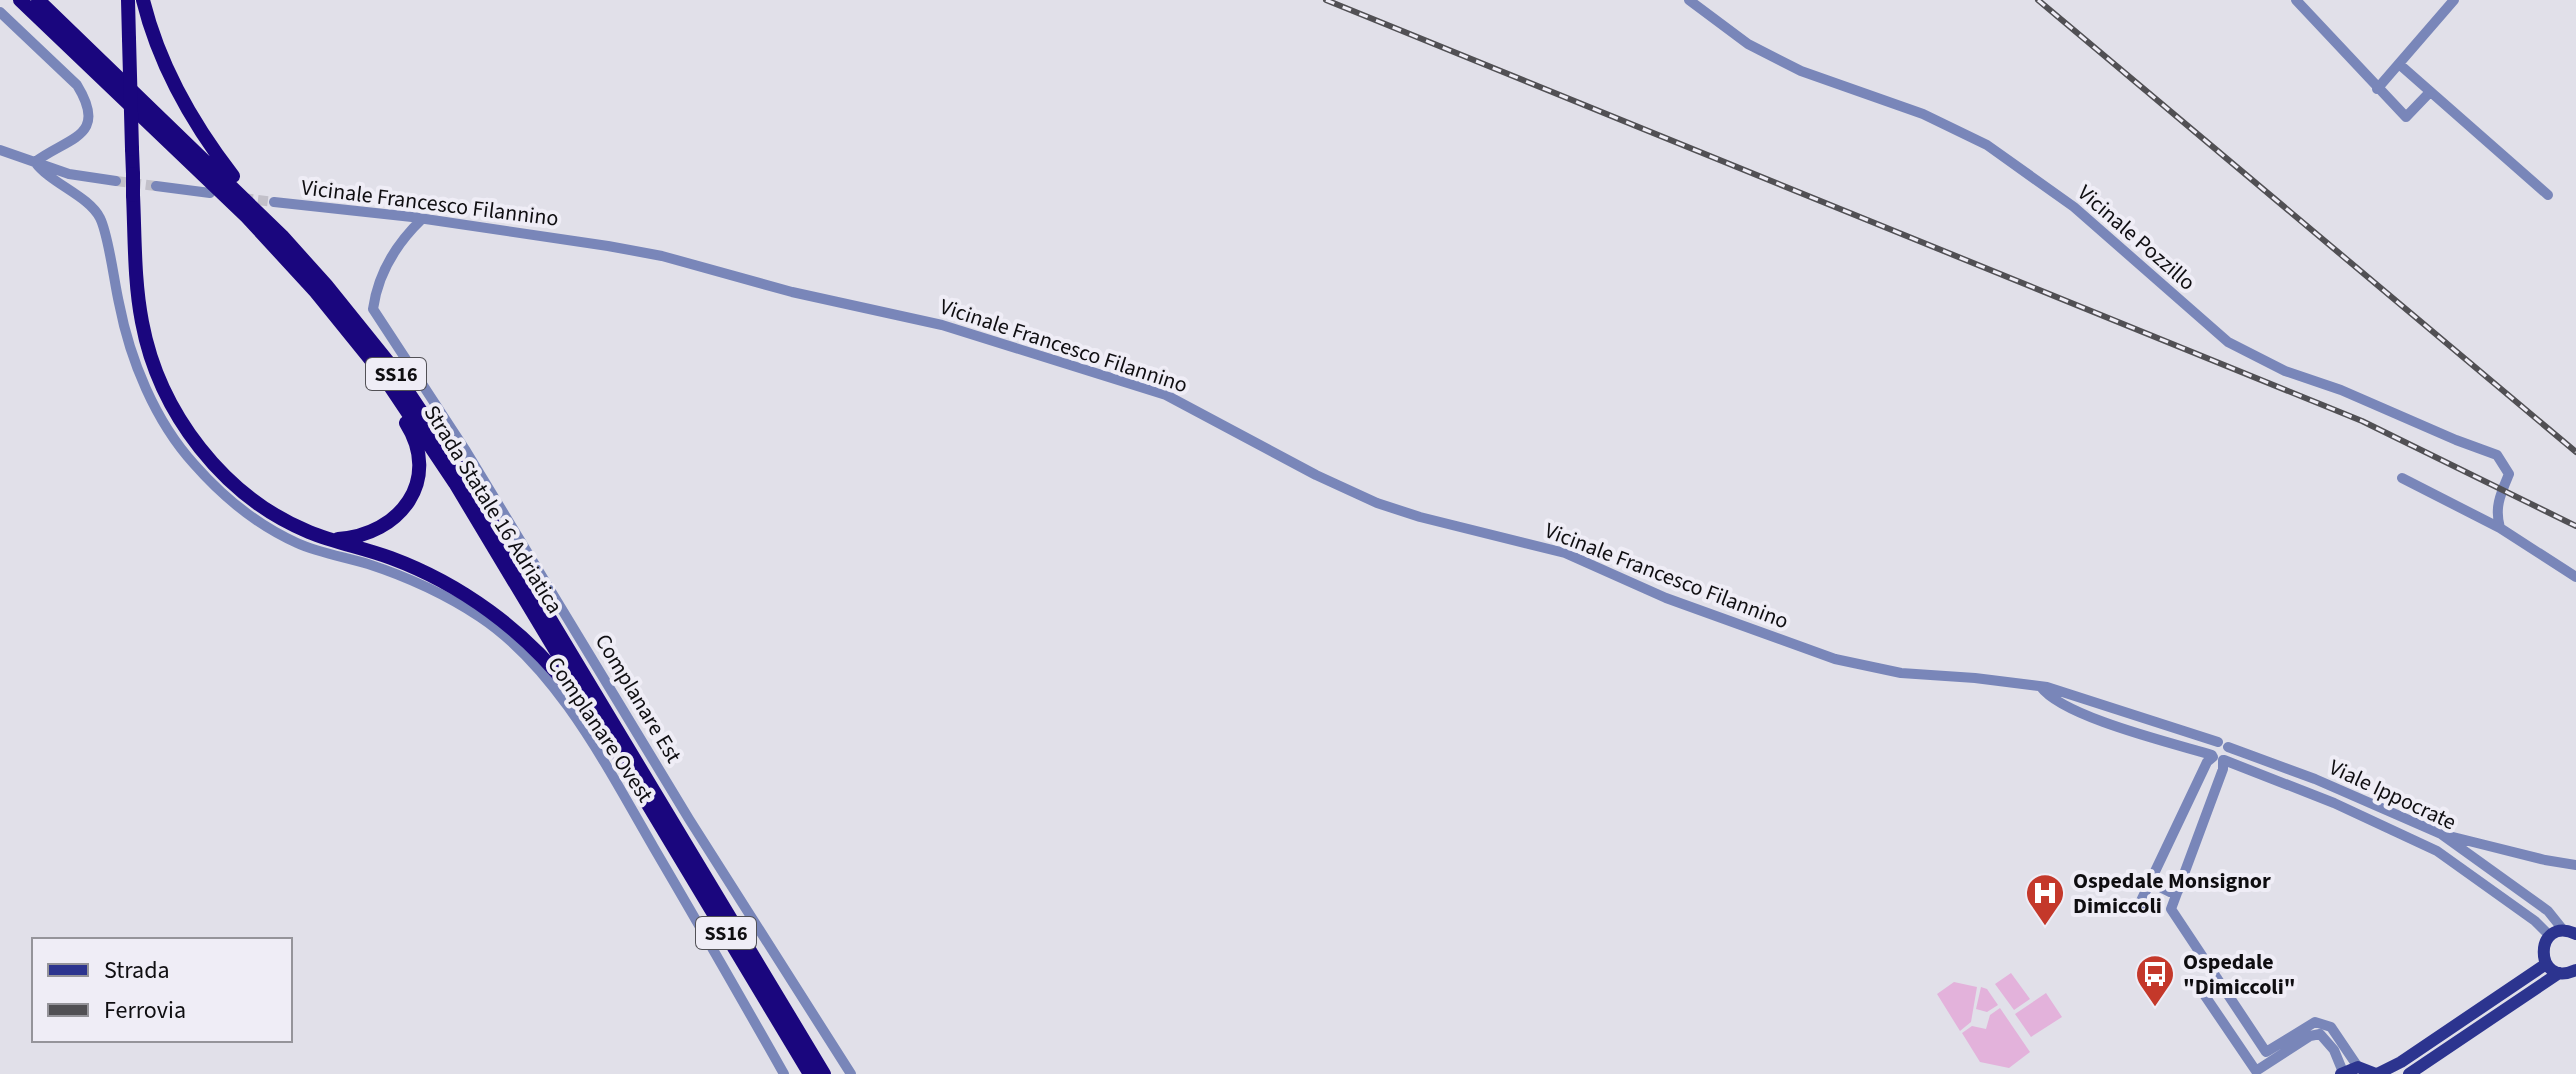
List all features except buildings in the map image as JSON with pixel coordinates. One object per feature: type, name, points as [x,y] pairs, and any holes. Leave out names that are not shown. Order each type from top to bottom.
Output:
[{"type":"highway","name":"Strada Statale 16 Adriatica","points":[[20,0],[247,217],[343,324],[420,428],[626,767],[816,1070]]},
{"type":"highway","name":"Strada Statale 16 Adriatica","points":[[38,0],[282,236],[352,316],[428,419],[816,1070]]},
{"type":"highway","name":"SS16","points":[[128,0],[136,279],[142,325],[154,366],[179,418],[211,461],[243,492],[291,524],[416,568],[451,586],[495,615],[559,675],[626,767]]},
{"type":"highway","name":"SS16","points":[[143,0],[164,63],[190,114],[230,172],[282,236]]},
{"type":"highway","name":"SS16","points":[[329,539],[365,535],[389,523],[410,498],[419,470],[412,431],[343,324]]},
{"type":"main road","name":"Viale Ippocrate","points":[[2550,936],[2570,933]]},
{"type":"main road","points":[[2550,936],[2543,951],[2546,964],[2559,973]]},
{"type":"main road","points":[[2342,1073],[2358,1067],[2377,1074],[2401,1062],[2546,964]]},
{"type":"main road","points":[[2409,1074],[2559,973],[2576,970]]},
{"type":"street","name":"Vicinale Pozzillo","points":[[1689,0],[1748,44],[1801,71],[1923,114],[1987,145],[2074,207],[2228,342],[2285,371],[2341,390],[2497,455],[2509,474],[2497,504],[2500,528]]},
{"type":"street","points":[[2296,0],[2406,117],[2430,92]]},
{"type":"street","points":[[2377,89],[2454,0]]},
{"type":"street","points":[[0,12],[77,85],[87,112],[88,126],[82,136],[61,144],[35,162]]},
{"type":"street","points":[[2399,64],[2548,195]]},
{"type":"street","points":[[0,150],[69,174],[116,181]]},
{"type":"street","name":"Complanare Ovest","points":[[35,162],[43,174],[100,217],[122,321],[138,366],[154,404],[184,452],[217,488],[271,530],[301,545],[407,577],[435,590],[481,618],[539,669],[630,806],[784,1074]]},
{"type":"street","points":[[156,186],[210,193]]},
{"type":"street","name":"Vicinale Francesco Filannino","points":[[274,202],[422,219],[608,246],[662,256],[792,292],[942,325],[1166,395],[1316,475],[1377,503],[1420,517],[1565,553],[1666,598],[1835,659],[1901,673],[1990,679],[2041,687]]},
{"type":"street","name":"Complanare Est","points":[[422,219],[396,248],[376,284],[373,309],[466,451],[689,819],[851,1074]]},
{"type":"street","points":[[2402,478],[2500,528],[2576,577]]},
{"type":"street","name":"Viale Ippocrate","points":[[2041,687],[2067,692],[2223,744],[2315,779],[2441,834],[2548,911],[2570,933]]},
{"type":"street","name":"Viale Ippocrate","points":[[2041,687],[2052,698],[2076,712],[2218,758],[2334,803],[2437,851],[2535,921],[2550,936]]},
{"type":"street","points":[[2145,910],[2140,903],[2207,762],[2218,758],[2229,755],[2223,744],[2212,747],[2218,758],[2223,769],[2171,909],[2266,1052],[2315,1022],[2331,1027],[2358,1067]]},
{"type":"street","points":[[2441,834],[2576,865]]},
{"type":"street","points":[[2491,872],[2489,865],[2492,859],[2496,853],[2505,850]]},
{"type":"street","points":[[2150,882],[2170,892],[2178,891]]},
{"type":"street","points":[[2217,978],[2201,990],[2256,1071],[2310,1036],[2320,1034],[2334,1050],[2342,1073]]},
{"type":"shaded area","points":[[2011,973],[2030,999],[2014,1010],[1995,984]]},
{"type":"shaded area","points":[[1954,982],[1977,987],[1971,1022],[1960,1031],[1937,994]]},
{"type":"shaded area","points":[[1981,987],[1987,989],[1998,1005],[1987,1012],[1976,1009]]},
{"type":"shaded area","points":[[2046,993],[2062,1017],[2031,1037],[2015,1014]]},
{"type":"shaded area","points":[[2000,1008],[2030,1052],[2009,1068],[1980,1062],[1962,1033],[1972,1026],[1986,1029],[1990,1015]]},
{"type":"tunnel","points":[[116,181],[156,186]]},
{"type":"tunnel","points":[[243,198],[274,202]]},
{"type":"railway","points":[[1326,0],[2362,421],[2576,526]]},
{"type":"railway","points":[[2038,0],[2576,452]]},
{"type":"place","name":"Ospedale Monsignor Dimiccoli","points":[[2045,927]]},
{"type":"place","name":"Ospedale \"Dimiccoli\"","points":[[2155,1008]]}]
